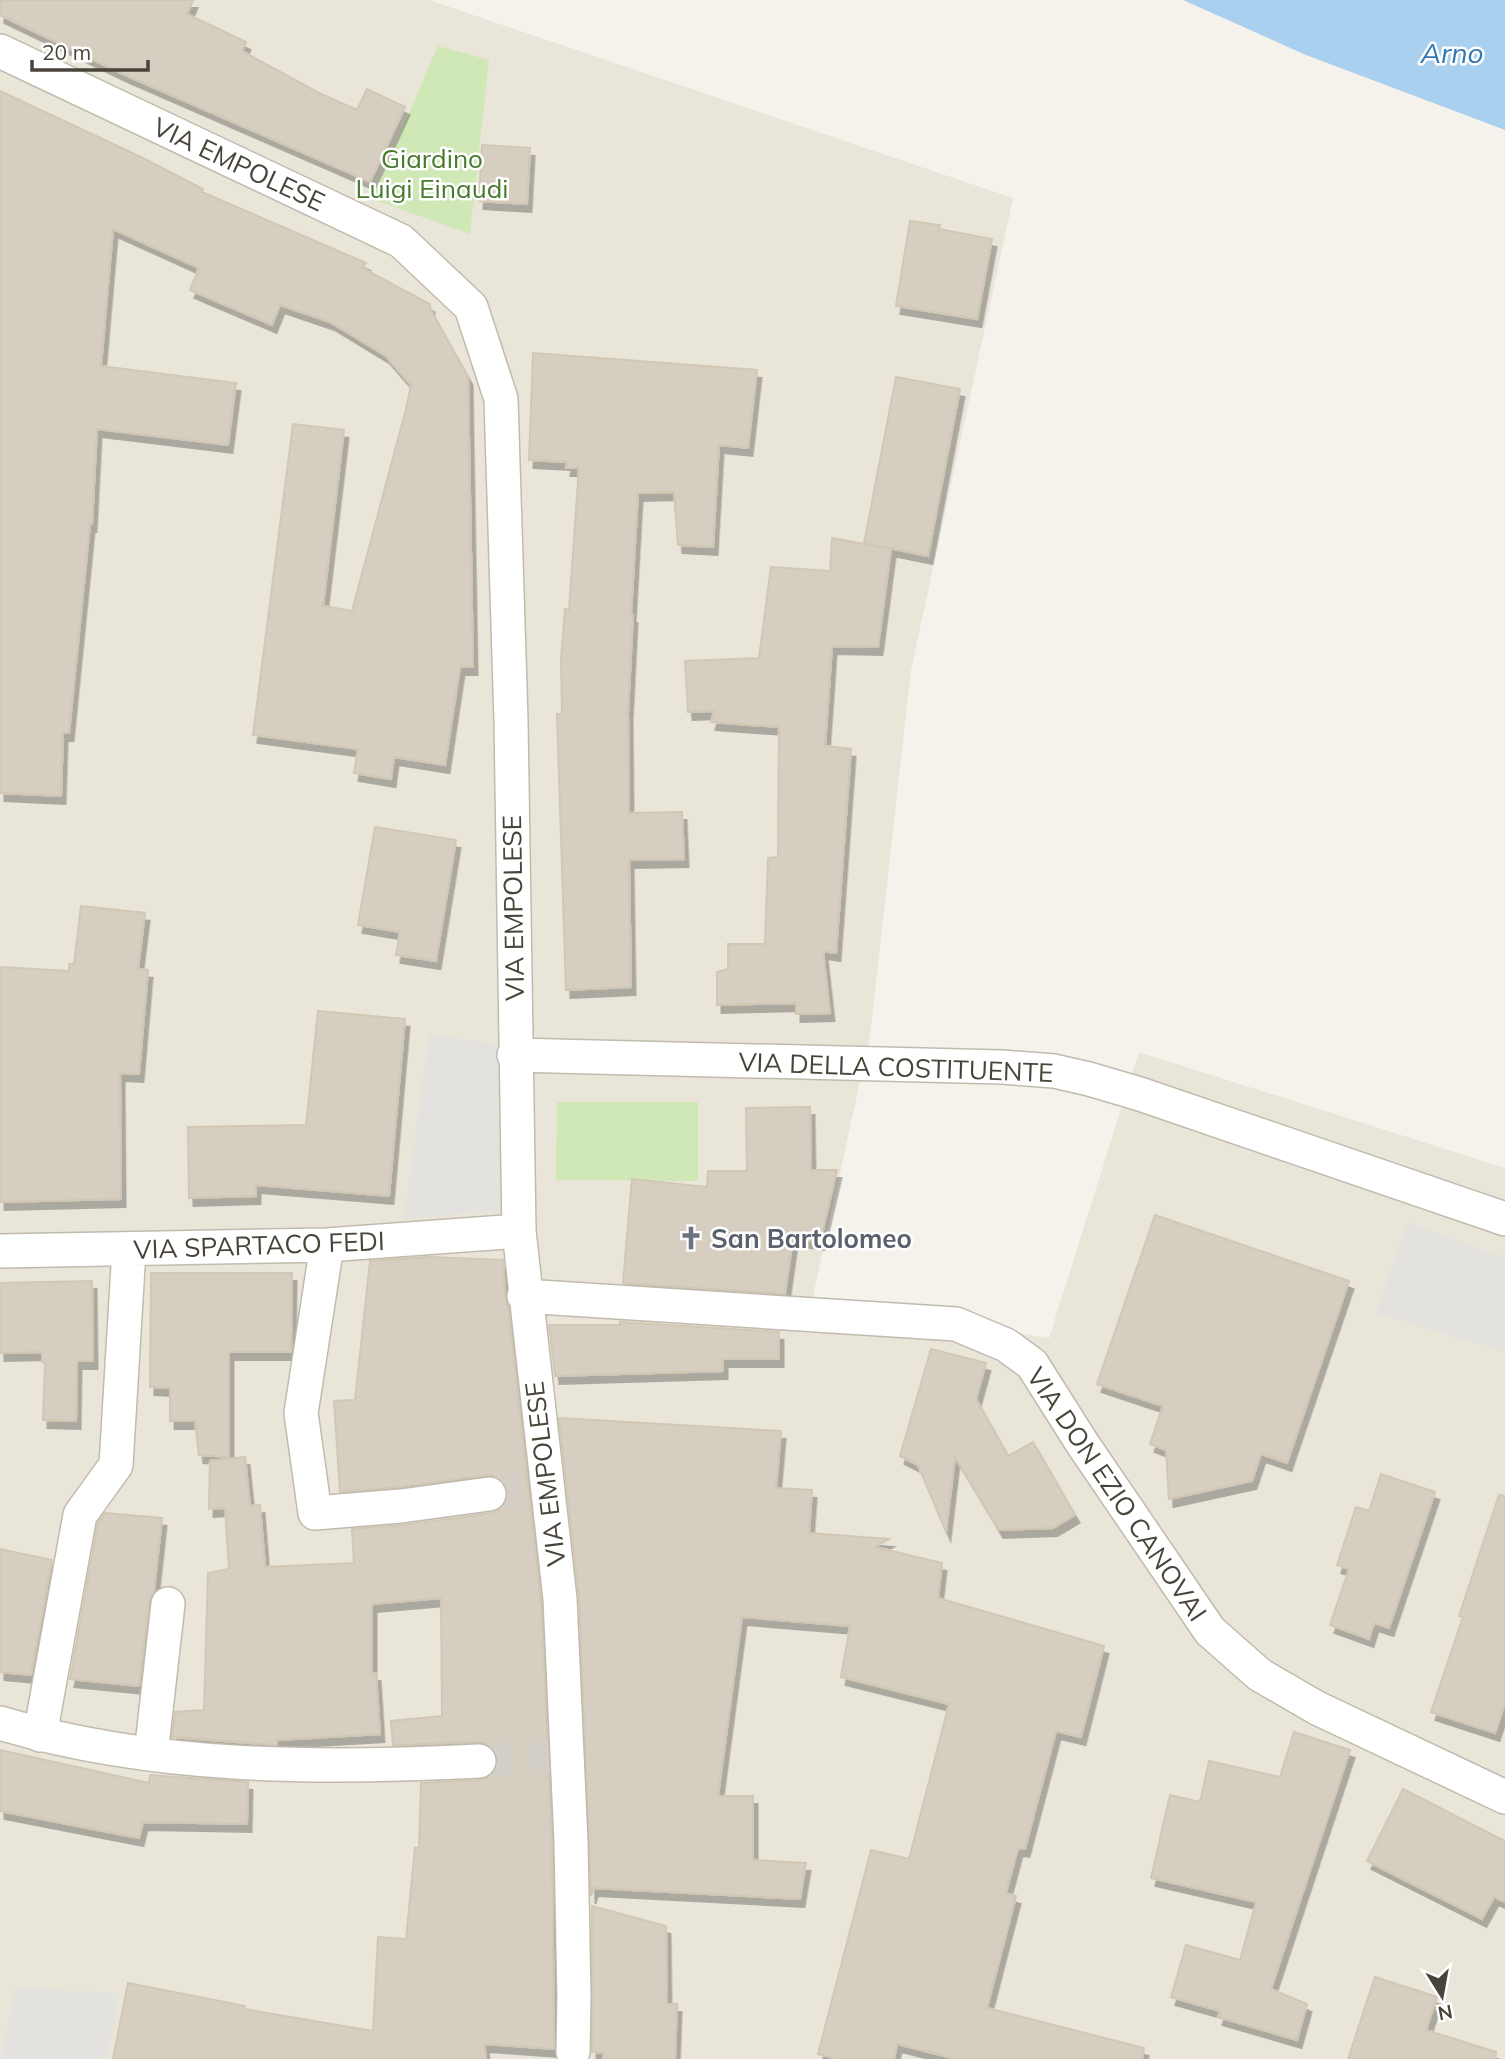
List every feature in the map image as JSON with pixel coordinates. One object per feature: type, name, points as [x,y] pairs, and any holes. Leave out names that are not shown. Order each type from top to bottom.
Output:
[{"type":"street","name":"VIA EMPOLESE","points":[[0,51],[401,241],[471,307],[501,399],[511,720],[514,1055],[519,1231],[539,1487],[560,1599],[558,1755],[575,1997],[573,2052]]},
{"type":"street","name":"VIA DELLA COSTITUENTE","points":[[514,1055],[1002,1067],[1054,1071],[1140,1094],[1505,1219]]},
{"type":"street","name":"VIA SPARTACO FEDI","points":[[0,1251],[327,1245],[519,1231]]},
{"type":"street","points":[[327,1245],[302,1413],[315,1513],[401,1506],[489,1494]]},
{"type":"street","points":[[40,1735],[80,1515],[116,1465],[129,1250]]},
{"type":"street","name":"VIA DON EZIO CANOVAI","points":[[524,1296],[956,1324],[1006,1345],[1032,1364],[1082,1443],[1210,1631],[1259,1675],[1306,1702],[1505,1797]]},
{"type":"street","points":[[151,1754],[168,1604]]},
{"type":"street","points":[[0,1723],[40,1735],[151,1754],[279,1765],[377,1766],[479,1761]]},
{"type":"shaded area","points":[[0,0],[429,0],[1013,198],[911,670],[870,1036],[812,1301],[1049,1338],[1139,1052],[1505,1168],[1505,2059],[0,2059]]},
{"type":"shaded area","points":[[429,1035],[501,1044],[507,1210],[404,1219]]},
{"type":"shaded area","points":[[1408,1222],[1505,1258],[1505,1352],[1376,1313]]},
{"type":"shaded area","points":[[16,1988],[119,1993],[107,2059],[1,2059]]},
{"type":"green space","name":"Giardino Luigi Einaudi","points":[[438,46],[489,60],[470,234],[372,199]]},
{"type":"green space","points":[[557,1102],[698,1102],[698,1181],[556,1180]]},
{"type":"water","name":"Arno","points":[[1183,0],[1505,0],[1505,130],[1306,55]]},
{"type":"building","points":[[0,0],[193,0],[187,14],[246,42],[242,51],[319,93],[357,110],[367,89],[405,107],[370,182],[123,74],[0,15]]},
{"type":"building","points":[[0,91],[141,157],[203,189],[202,192],[366,263],[362,268],[430,304],[430,309],[468,377],[473,667],[460,667],[445,765],[394,757],[391,779],[354,773],[358,749],[253,735],[293,424],[344,430],[323,606],[352,611],[411,385],[386,356],[330,322],[280,305],[272,325],[190,290],[199,268],[113,229],[101,366],[236,383],[228,445],[97,429],[92,524],[69,733],[63,733],[61,796],[0,793]]},
{"type":"building","points":[[482,145],[530,148],[527,204],[479,201]]},
{"type":"building","points":[[910,221],[940,225],[939,229],[992,239],[977,319],[896,306]]},
{"type":"building","points":[[533,353],[757,370],[748,448],[719,445],[713,547],[678,545],[674,492],[638,493],[628,713],[629,813],[682,812],[684,859],[629,860],[631,987],[566,990],[557,714],[562,714],[561,659],[565,609],[569,610],[579,468],[566,468],[567,462],[529,460]]},
{"type":"building","points":[[896,377],[960,389],[928,556],[864,543]]},
{"type":"building","points":[[832,538],[891,549],[878,647],[832,646],[825,746],[851,749],[836,953],[823,951],[830,1013],[796,1014],[796,1003],[717,1005],[717,972],[728,969],[728,944],[765,944],[768,858],[778,857],[779,727],[711,722],[714,711],[688,712],[685,661],[759,658],[771,567],[830,571]]},
{"type":"building","points":[[375,827],[456,840],[436,961],[396,955],[400,932],[358,925]]},
{"type":"building","points":[[81,906],[145,913],[138,969],[148,970],[139,1074],[120,1073],[121,1199],[0,1202],[0,967],[69,971],[69,964],[74,964]]},
{"type":"building","points":[[318,1011],[405,1019],[389,1196],[256,1185],[256,1196],[189,1198],[188,1127],[306,1125]]},
{"type":"building","points":[[810,1107],[811,1170],[837,1170],[820,1242],[793,1238],[785,1294],[623,1283],[632,1179],[707,1187],[708,1171],[747,1171],[746,1108]]},
{"type":"building","points":[[1155,1215],[1349,1281],[1287,1463],[1261,1454],[1252,1481],[1169,1499],[1166,1450],[1150,1444],[1163,1406],[1097,1384]]},
{"type":"building","points":[[429,1257],[503,1260],[541,1600],[552,1843],[554,2049],[484,2044],[486,2059],[113,2059],[128,1983],[245,2006],[244,2009],[373,2031],[378,1937],[406,1939],[415,1848],[419,1848],[421,1783],[480,1780],[490,1777],[496,1769],[496,1751],[487,1744],[393,1745],[391,1721],[442,1716],[441,1598],[372,1604],[372,1673],[376,1673],[380,1734],[277,1740],[277,1745],[172,1737],[175,1712],[204,1710],[208,1573],[229,1569],[225,1508],[209,1509],[210,1461],[245,1457],[250,1506],[260,1505],[265,1567],[354,1563],[352,1529],[492,1513],[500,1510],[506,1502],[508,1492],[505,1483],[497,1477],[487,1475],[340,1492],[334,1401],[355,1400],[370,1261]]},
{"type":"building","points":[[151,1273],[292,1273],[291,1352],[229,1352],[229,1457],[199,1455],[195,1421],[170,1421],[170,1388],[150,1387]]},
{"type":"building","points":[[92,1281],[93,1361],[77,1361],[76,1421],[43,1420],[45,1362],[42,1362],[42,1352],[0,1353],[0,1283]]},
{"type":"building","points":[[620,1322],[779,1332],[779,1359],[723,1359],[723,1371],[555,1376],[549,1325],[620,1325]]},
{"type":"building","points":[[931,1349],[986,1363],[976,1399],[1008,1456],[1033,1442],[1075,1515],[1053,1528],[999,1530],[955,1457],[946,1532],[918,1465],[900,1456]]},
{"type":"building","points":[[559,1418],[781,1431],[776,1488],[812,1490],[809,1533],[889,1539],[875,1547],[942,1563],[938,1598],[1104,1646],[1081,1737],[1056,1731],[1025,1849],[1018,1848],[1006,1893],[1016,1896],[987,2008],[1144,2048],[1142,2059],[956,2059],[897,2044],[894,2059],[838,2059],[818,2054],[871,1850],[909,1859],[949,1704],[841,1677],[850,1626],[742,1617],[718,1796],[753,1796],[753,1860],[806,1863],[800,1899],[593,1888],[591,1896],[579,1598]]},
{"type":"building","points":[[1381,1474],[1435,1492],[1389,1628],[1374,1623],[1369,1639],[1330,1625],[1349,1569],[1337,1565],[1356,1507],[1369,1511]]},
{"type":"building","points":[[1499,1495],[1505,1496],[1505,1703],[1495,1733],[1431,1712],[1463,1617],[1459,1616]]},
{"type":"building","points":[[105,1513],[162,1518],[139,1686],[70,1679],[98,1523]]},
{"type":"building","points":[[0,1549],[52,1560],[31,1675],[0,1672]]},
{"type":"building","points":[[1294,1732],[1350,1750],[1271,1989],[1307,2004],[1297,2040],[1218,2017],[1220,2011],[1171,1997],[1186,1945],[1240,1960],[1256,1902],[1151,1878],[1170,1795],[1200,1802],[1209,1761],[1280,1777]]},
{"type":"building","points":[[0,1750],[149,1783],[150,1775],[248,1782],[247,1824],[143,1822],[139,1838],[0,1811]]},
{"type":"building","points":[[1403,1789],[1505,1841],[1505,1902],[1494,1897],[1482,1919],[1367,1861]]},
{"type":"building","points":[[592,1906],[666,1926],[667,2004],[677,2004],[675,2059],[603,2059],[604,2053],[592,2052]]},
{"type":"building","points":[[1375,1977],[1437,1997],[1426,2030],[1496,2052],[1495,2059],[1348,2059]]},
{"type":"tunnel","points":[[489,1494],[531,1488]]},
{"type":"tunnel","points":[[479,1761],[549,1757]]},
{"type":"place","name":"San Bartolomeo","points":[[691,1238]]}]
